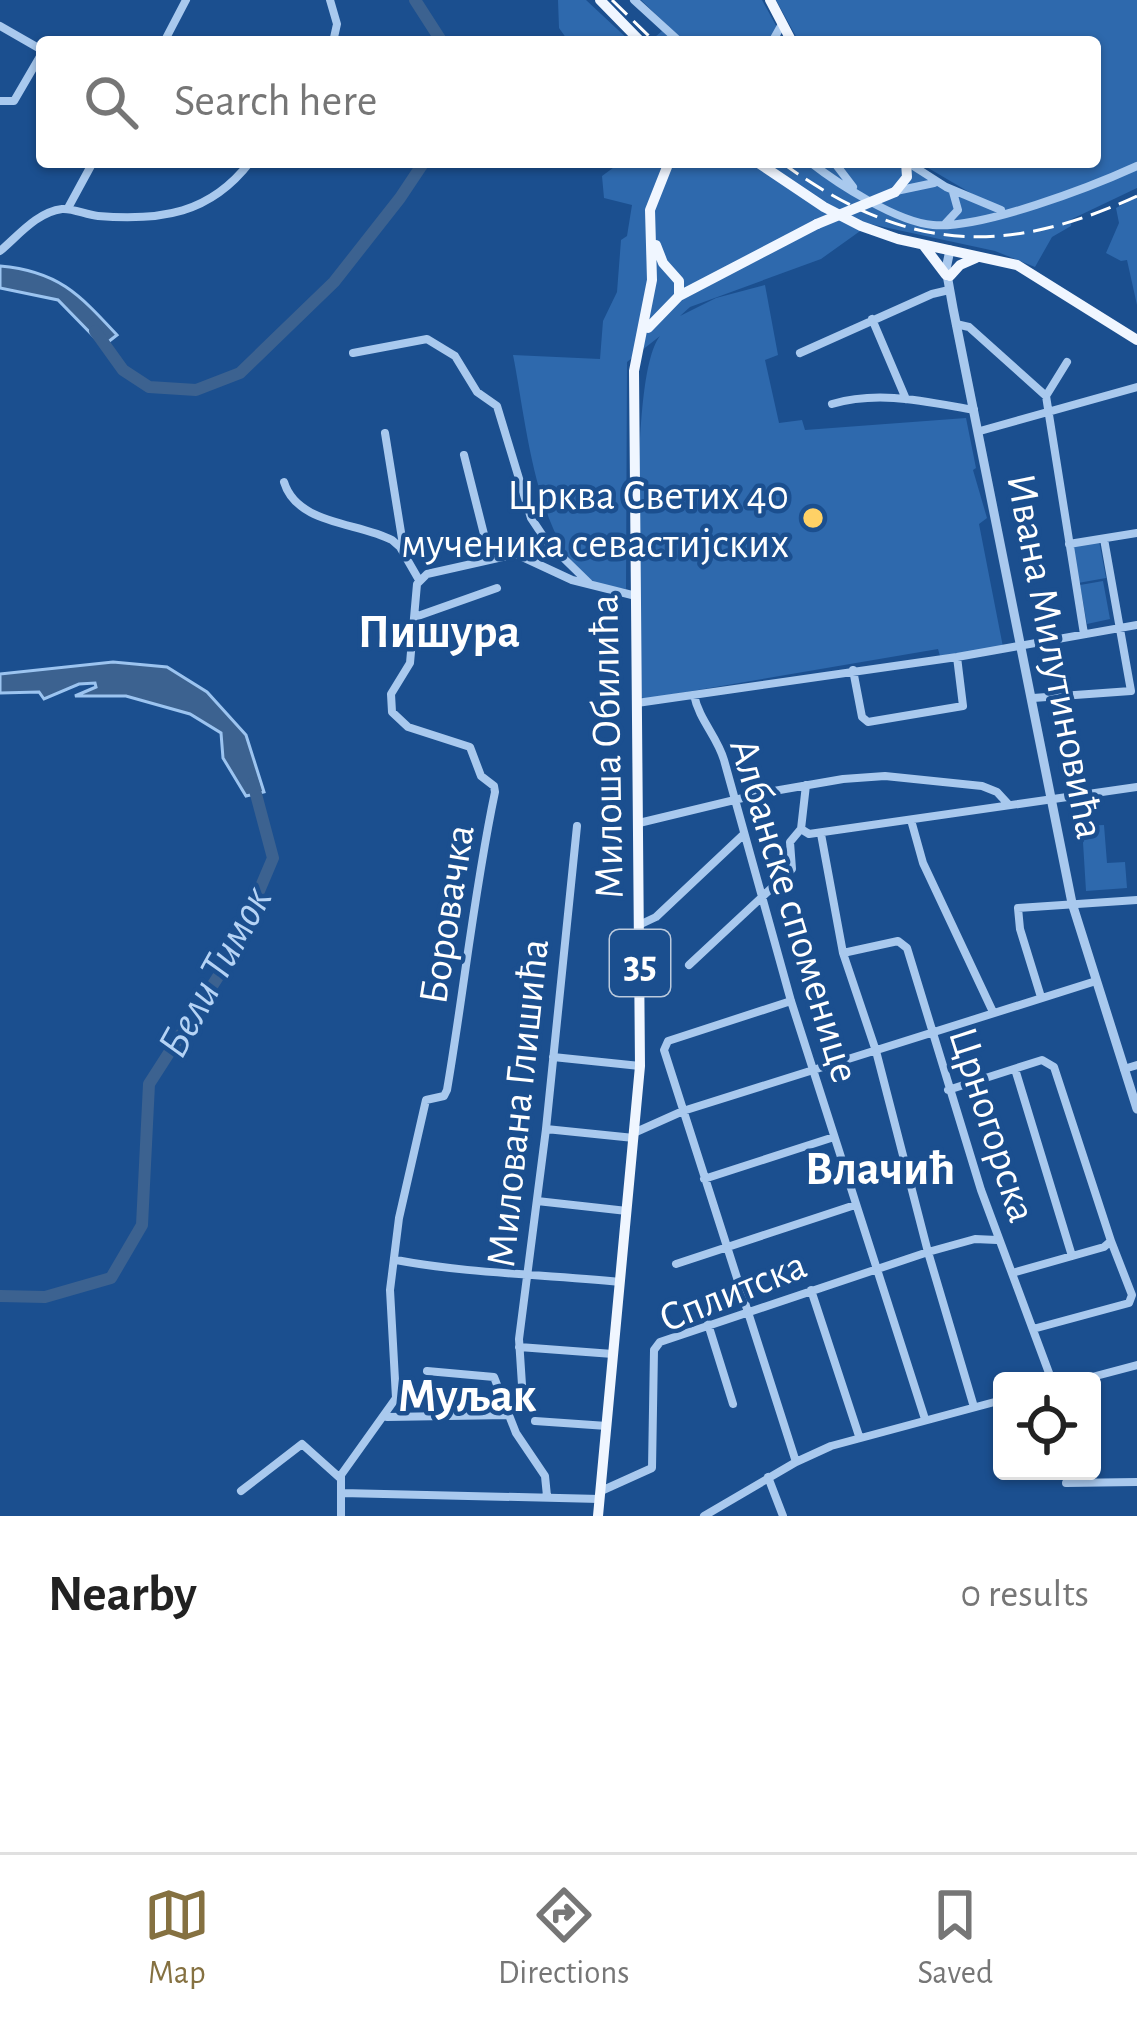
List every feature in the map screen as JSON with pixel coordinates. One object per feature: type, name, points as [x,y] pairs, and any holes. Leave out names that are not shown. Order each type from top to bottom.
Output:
[{"type":"main road","points":[[600,0],[635,36]]},
{"type":"main road","points":[[770,0],[789,36]]},
{"type":"main road","name":"Милоша Обилића","points":[[598,1516],[640,1066],[636,353],[651,287],[650,217],[655,191],[668,168]]},
{"type":"main road","points":[[669,168],[657,197],[654,225],[659,258],[681,288],[674,300]]},
{"type":"main road","points":[[767,168],[854,223],[1030,272],[1137,340]]},
{"type":"main road","points":[[729,269],[696,278],[661,274],[651,287],[658,302],[674,300],[817,224],[895,191],[907,177],[907,168]]},
{"type":"main road","points":[[921,244],[949,281],[960,265],[981,256]]},
{"type":"main road","name":"Милоша Обилића","points":[[634,407],[646,332],[674,300]]},
{"type":"street","points":[[167,36],[186,0]]},
{"type":"street","points":[[330,0],[337,24],[334,36]]},
{"type":"street","points":[[634,0],[673,36]]},
{"type":"street","points":[[775,36],[782,23]]},
{"type":"street","points":[[0,26],[36,48]]},
{"type":"street","points":[[0,100],[14,101],[36,62]]},
{"type":"street","points":[[819,168],[915,220],[944,225],[1082,189],[1137,166]]},
{"type":"street","points":[[68,208],[90,168]]},
{"type":"street","points":[[0,250],[34,222],[68,208],[96,216],[189,210],[226,190],[245,168]]},
{"type":"street","points":[[839,168],[858,193]]},
{"type":"street","points":[[916,168],[955,194],[958,206],[944,225]]},
{"type":"street","points":[[895,191],[928,183],[1009,211]]},
{"type":"street","name":"Ивана Милутиновића","points":[[951,250],[949,281],[956,324],[1072,903],[1137,1109]]},
{"type":"street","points":[[800,353],[949,281]]},
{"type":"street","points":[[872,319],[906,399]]},
{"type":"street","points":[[956,324],[969,327],[1046,396],[1084,634]]},
{"type":"street","points":[[353,353],[427,339],[455,356],[477,392],[501,414],[518,482],[539,531],[590,585]]},
{"type":"street","points":[[1046,396],[1067,362]]},
{"type":"street","points":[[980,431],[1137,387]]},
{"type":"street","points":[[832,404],[858,398],[906,399],[976,411]]},
{"type":"street","points":[[385,433],[404,552],[419,580],[490,558],[520,555],[590,585],[636,596]]},
{"type":"street","points":[[464,454],[490,558]]},
{"type":"street","points":[[284,482],[289,495],[318,516],[377,532],[404,552]]},
{"type":"street","points":[[1069,544],[1137,533]]},
{"type":"street","points":[[1033,698],[1131,691],[1104,538]]},
{"type":"street","name":"Боровачка","points":[[386,1417],[398,1390],[389,1314],[399,1217],[426,1100],[444,1096],[447,1090],[478,874],[495,792],[470,747],[408,728],[392,712],[391,694],[410,663],[419,580]]},
{"type":"street","points":[[415,617],[497,588]]},
{"type":"street","points":[[638,703],[957,657],[1137,625]]},
{"type":"street","points":[[853,670],[862,717],[868,722],[964,704],[957,657]]},
{"type":"street","name":"Албанске споменице","points":[[694,695],[701,719],[720,748],[791,1001],[925,1419]]},
{"type":"street","points":[[638,823],[806,785],[894,776],[987,788],[1009,805]]},
{"type":"street","points":[[689,965],[792,869],[791,841],[801,830],[806,785]]},
{"type":"street","points":[[801,830],[821,834],[1137,787]]},
{"type":"street","points":[[911,820],[923,863],[993,1012]]},
{"type":"street","name":"Милована Глишића","points":[[522,1385],[519,1347],[577,826]]},
{"type":"street","points":[[821,834],[843,953],[876,1051],[974,1407]]},
{"type":"street","points":[[639,925],[662,911],[743,835]]},
{"type":"street","points":[[1041,997],[1018,908],[1137,900]]},
{"type":"street","name":"Црногорска","points":[[843,953],[905,944],[998,1240],[1049,1372]]},
{"type":"street","points":[[546,1129],[636,1135],[683,1111],[1096,980]]},
{"type":"street","points":[[791,1001],[668,1042],[664,1050],[796,1462]]},
{"type":"street","points":[[553,1057],[640,1066]]},
{"type":"street","points":[[948,1090],[1044,1059],[1052,1064],[1132,1295],[1129,1303],[1033,1329]]},
{"type":"street","points":[[1124,1069],[1137,1065]]},
{"type":"street","points":[[1015,1069],[1072,1256]]},
{"type":"street","points":[[704,1179],[834,1137]]},
{"type":"street","points":[[537,1201],[627,1211]]},
{"type":"street","points":[[676,1264],[855,1205]]},
{"type":"street","name":"Сплитска","points":[[600,1495],[651,1470],[657,1344],[928,1252],[975,1239],[998,1240]]},
{"type":"street","points":[[1012,1273],[1111,1241]]},
{"type":"street","points":[[396,1260],[458,1271],[528,1272],[620,1282]]},
{"type":"street","points":[[811,1289],[859,1436]]},
{"type":"street","points":[[708,1324],[733,1404]]},
{"type":"street","points":[[519,1347],[614,1354]]},
{"type":"street","points":[[1101,1374],[1137,1365]]},
{"type":"street","points":[[427,1371],[492,1375],[525,1449],[542,1471],[547,1496]]},
{"type":"street","points":[[704,1516],[796,1462],[859,1436],[993,1402]]},
{"type":"street","points":[[341,1516],[340,1478],[386,1417],[508,1415]]},
{"type":"street","points":[[535,1421],[607,1426]]},
{"type":"street","points":[[242,1491],[302,1444],[340,1478]]},
{"type":"street","points":[[768,1478],[782,1516]]},
{"type":"street","points":[[1066,1483],[1137,1482]]},
{"type":"street","points":[[342,1493],[506,1498],[600,1495]]},
{"type":"shaded area","points":[[558,0],[586,0],[625,36],[565,36],[559,28]]},
{"type":"shaded area","points":[[641,0],[762,0],[782,36],[656,36],[668,26]]},
{"type":"shaded area","points":[[776,0],[1137,0],[1137,188],[1072,219],[1071,226],[1052,237],[1035,267],[995,251],[870,224],[821,259],[690,307],[680,316],[716,298],[765,285],[778,355],[765,360],[779,423],[802,420],[805,430],[966,418],[973,470],[987,518],[979,524],[1003,647],[940,656],[938,649],[645,699],[641,697],[639,451],[650,361],[660,336],[627,362],[626,589],[591,580],[557,537],[536,476],[513,355],[600,359],[603,321],[617,292],[621,240],[627,236],[632,205],[604,198],[602,176],[613,168],[920,168],[964,199],[991,205],[928,168],[1101,168],[1101,36],[796,36]]},
{"type":"shaded area","points":[[1137,197],[1137,305],[1127,260],[1106,253],[1119,223],[1116,208]]},
{"type":"shaded area","points":[[0,266],[37,273],[66,287],[117,335],[103,346],[58,300],[0,288]]},
{"type":"shaded area","points":[[1099,541],[1106,578],[1078,583],[1071,546]]},
{"type":"shaded area","points":[[1103,581],[1110,619],[1087,624],[1080,585]]},
{"type":"shaded area","points":[[113,662],[167,667],[207,692],[246,735],[264,792],[246,796],[223,758],[221,733],[190,714],[126,696],[75,696],[96,687],[95,683],[79,684],[44,699],[39,692],[0,693],[0,674]]},
{"type":"shaded area","points":[[1104,825],[1107,863],[1125,862],[1127,888],[1086,891],[1082,826]]},
{"type":"waterway","name":"Бели Тимок","points":[[415,0],[438,36]]},
{"type":"waterway","name":"Бели Тимок","points":[[95,331],[123,370],[149,387],[196,390],[240,373],[334,282],[420,168]]},
{"type":"waterway","name":"Бели Тимок","points":[[0,1296],[45,1297],[111,1278],[142,1225],[149,1084],[232,955],[273,858],[253,783]]},
{"type":"railway","points":[[612,0],[649,36]]},
{"type":"railway","points":[[790,168],[868,213],[953,236],[1041,230],[1137,196]]},
{"type":"place","name":"Црква Светих 40 мученика севастијских","points":[[813,518]]},
{"type":"district","name":"Пишура","points":[[439,630]]},
{"type":"district","name":"Влачић","points":[[880,1167]]},
{"type":"district","name":"Муљак","points":[[467,1394]]}]
